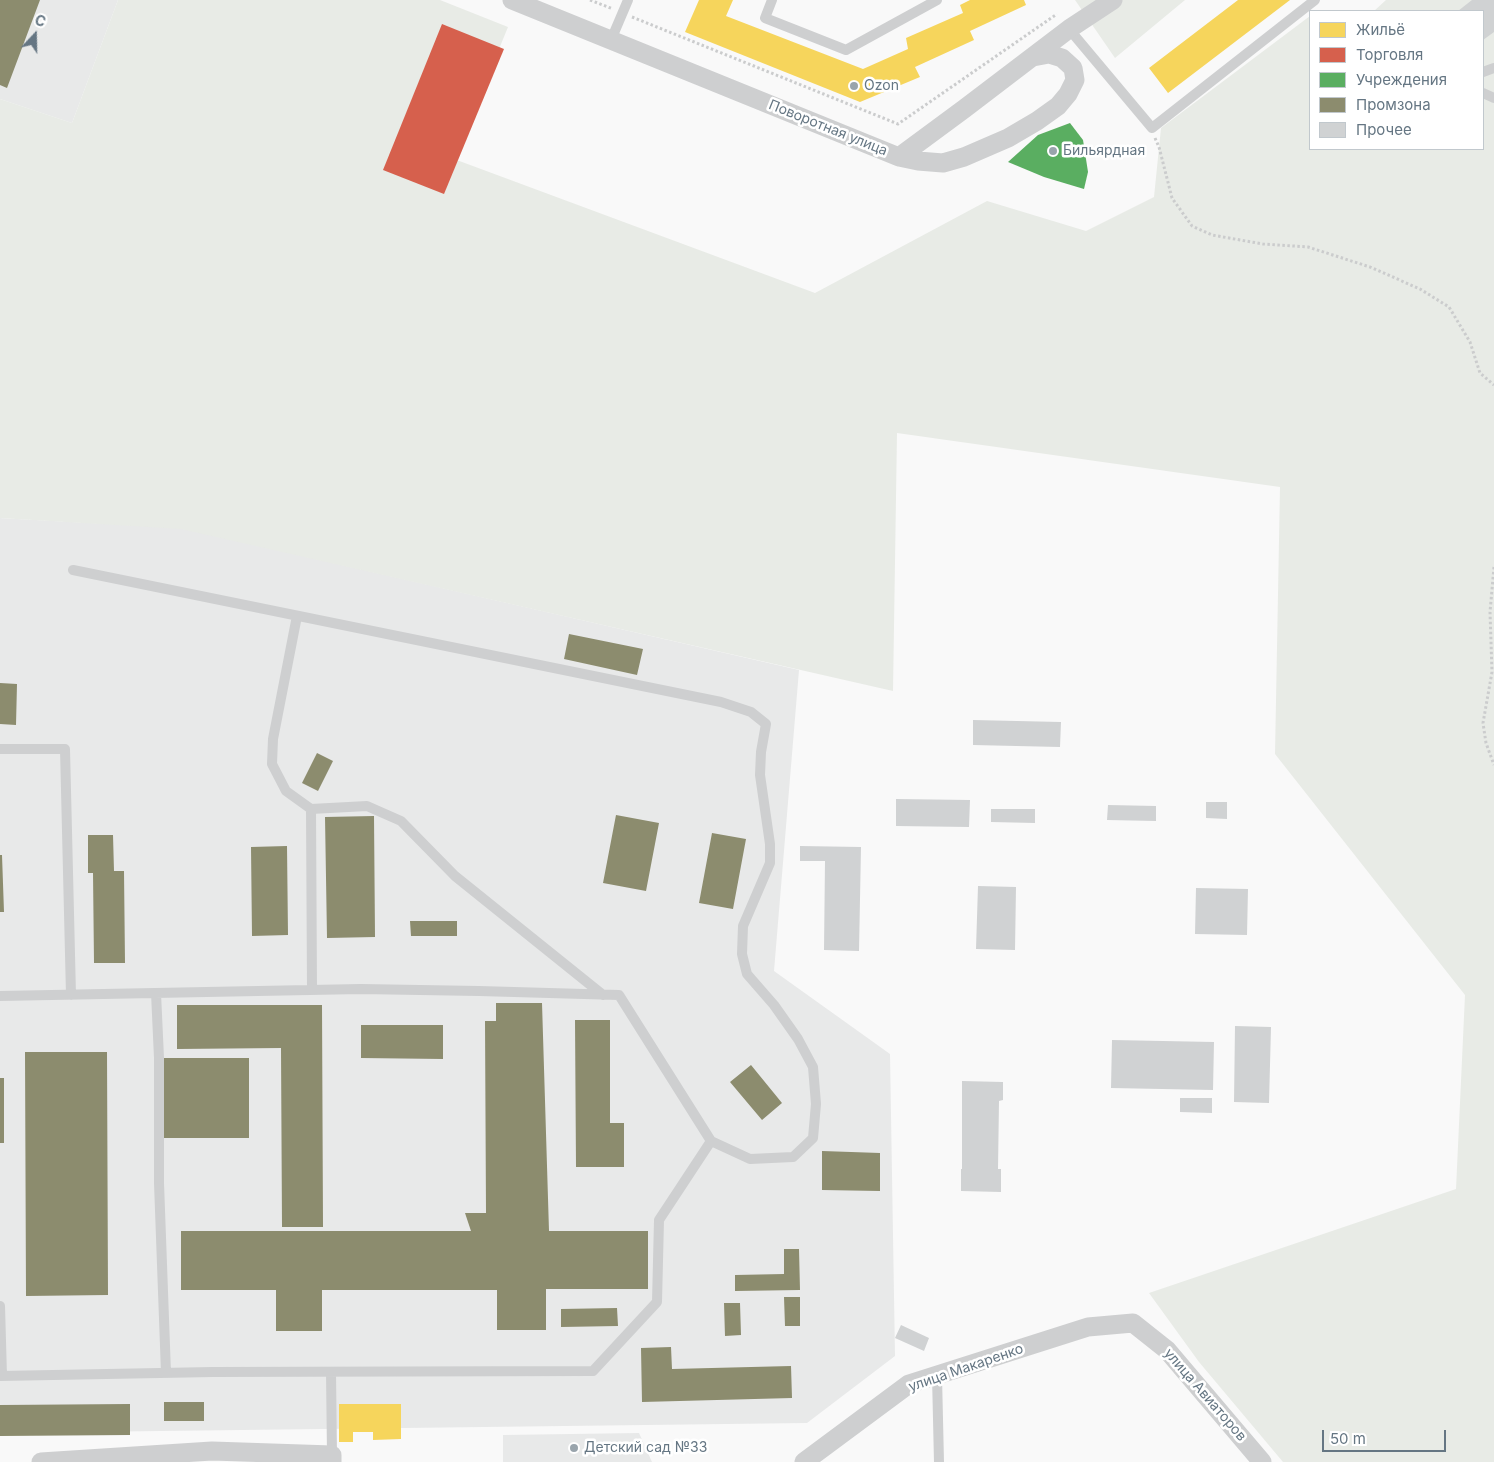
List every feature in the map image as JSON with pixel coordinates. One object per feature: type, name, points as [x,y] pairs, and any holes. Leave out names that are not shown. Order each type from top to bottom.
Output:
[{"type":"street","name":"Поворотная улица","points":[[512,0],[900,157],[1068,29],[1113,0]]},
{"type":"street","points":[[900,157],[942,163],[964,157],[1008,138],[1058,106],[1076,80],[1073,68],[1062,58],[1049,54],[1033,57]]},
{"type":"street","name":"улица Авиаторов","points":[[1088,1327],[1133,1323],[1167,1350],[1262,1462]]},
{"type":"street","name":"улица Макаренко","points":[[804,1462],[908,1384],[1088,1327]]},
{"type":"street","points":[[41,1462],[212,1451],[332,1458]]},
{"type":"lane","points":[[611,40],[628,0]]},
{"type":"lane","points":[[772,0],[766,18],[846,50],[937,0]]},
{"type":"lane","points":[[1068,29],[1152,128],[1315,0]]},
{"type":"lane","points":[[0,996],[361,989],[619,995],[711,1141],[750,1160],[793,1157],[813,1138],[816,1104],[813,1067],[798,1038],[774,1005],[747,974],[742,954],[743,926],[770,862],[770,844],[760,775],[761,752],[766,724],[751,712],[721,702],[73,570]]},
{"type":"lane","points":[[297,616],[273,739],[272,764],[286,791],[311,809],[367,806],[401,821],[455,876],[603,995]]},
{"type":"lane","points":[[0,749],[65,749],[71,995]]},
{"type":"lane","points":[[311,809],[312,990]]},
{"type":"lane","points":[[156,993],[159,1058],[159,1183],[166,1373]]},
{"type":"lane","points":[[0,1306],[1,1376],[166,1373],[593,1371],[657,1302],[659,1220],[711,1141]]},
{"type":"lane","points":[[331,1372],[332,1458]]},
{"type":"lane","points":[[937,1376],[939,1462]]},
{"type":"path","points":[[590,0],[898,124],[1057,14]]},
{"type":"path","points":[[1152,128],[1159,147],[1172,198],[1192,226],[1212,235],[1263,244],[1308,247],[1370,266],[1420,289],[1449,308],[1470,342],[1480,373],[1494,385]]},
{"type":"path","points":[[1494,567],[1490,612],[1492,672],[1483,723],[1486,743],[1494,765]]},
{"type":"shaded area","points":[[0,0],[118,0],[72,123],[0,99]]},
{"type":"shaded area","points":[[118,0],[440,0],[508,27],[454,159],[815,293],[987,201],[1086,231],[1154,197],[1161,128],[1309,17],[1309,150],[1484,150],[1484,10],[1375,10],[1386,0],[1494,0],[1494,1462],[1283,1462],[1199,1362],[1149,1293],[1456,1189],[1465,995],[1275,754],[1280,487],[897,433],[893,691],[181,529],[0,518],[0,99],[72,123]]},
{"type":"shaded area","points":[[1075,0],[1185,0],[1115,58]]},
{"type":"shaded area","points":[[0,518],[181,528],[799,670],[774,971],[890,1054],[895,1356],[807,1423],[0,1433]]},
{"type":"shaded area","name":"Детский сад №33","points":[[639,1433],[652,1462],[503,1462],[503,1435]]},
{"type":"building: Жильё","points":[[699,0],[733,0],[726,16],[863,69],[908,49],[906,38],[963,13],[960,5],[970,0],[1024,0],[1026,5],[970,31],[974,40],[915,67],[920,77],[860,102],[685,32]]},
{"type":"building: Жильё","points":[[1238,0],[1290,0],[1168,93],[1149,68]]},
{"type":"building: Жильё","points":[[339,1404],[401,1404],[401,1439],[373,1440],[373,1432],[353,1432],[353,1442],[339,1442]]},
{"type":"building: Торговля","points":[[442,24],[504,49],[444,194],[383,170]]},
{"type":"building: Учреждения","name":"Бильярдная","points":[[1070,123],[1083,140],[1088,172],[1084,189],[1044,177],[1008,162],[1038,135]]},
{"type":"building: Промзона","points":[[0,0],[40,0],[7,88],[0,85]]},
{"type":"building: Промзона","points":[[569,634],[643,649],[637,675],[564,659]]},
{"type":"building: Промзона","points":[[0,683],[17,684],[16,725],[0,724]]},
{"type":"building: Промзона","points":[[317,753],[333,761],[318,791],[302,783]]},
{"type":"building: Промзона","points":[[616,815],[659,823],[646,891],[603,883]]},
{"type":"building: Промзона","points":[[374,816],[375,937],[327,938],[325,817]]},
{"type":"building: Промзона","points":[[712,833],[746,839],[733,909],[699,903]]},
{"type":"building: Промзона","points":[[88,835],[113,835],[114,871],[124,871],[125,963],[94,963],[93,873],[88,873]]},
{"type":"building: Промзона","points":[[287,846],[288,935],[252,936],[251,847]]},
{"type":"building: Промзона","points":[[0,855],[2,855],[4,912],[0,912]]},
{"type":"building: Промзона","points":[[410,921],[457,921],[457,936],[411,936]]},
{"type":"building: Промзона","points":[[496,1003],[542,1003],[549,1231],[648,1231],[648,1289],[546,1289],[546,1330],[497,1330],[497,1290],[322,1290],[322,1331],[276,1331],[276,1290],[181,1290],[181,1231],[471,1231],[465,1213],[486,1213],[485,1021],[496,1021]]},
{"type":"building: Промзона","points":[[177,1005],[322,1005],[323,1227],[282,1227],[281,1048],[177,1049]]},
{"type":"building: Промзона","points":[[575,1020],[610,1020],[610,1123],[624,1123],[624,1167],[576,1167]]},
{"type":"building: Промзона","points":[[361,1025],[443,1025],[443,1059],[361,1058]]},
{"type":"building: Промзона","points":[[25,1052],[107,1052],[108,1295],[26,1296]]},
{"type":"building: Промзона","points":[[163,1058],[249,1058],[249,1138],[163,1138]]},
{"type":"building: Промзона","points":[[751,1065],[782,1103],[762,1120],[730,1082]]},
{"type":"building: Промзона","points":[[0,1078],[4,1078],[4,1143],[0,1143]]},
{"type":"building: Промзона","points":[[822,1151],[880,1153],[880,1191],[822,1190]]},
{"type":"building: Промзона","points":[[784,1249],[799,1249],[800,1290],[735,1291],[735,1275],[784,1274]]},
{"type":"building: Промзона","points":[[784,1297],[800,1297],[800,1326],[785,1326]]},
{"type":"building: Промзона","points":[[724,1303],[740,1303],[741,1335],[725,1336]]},
{"type":"building: Промзона","points":[[617,1308],[618,1326],[561,1327],[561,1309]]},
{"type":"building: Промзона","points":[[671,1347],[672,1369],[791,1366],[792,1398],[642,1402],[641,1348]]},
{"type":"building: Промзона","points":[[164,1402],[204,1402],[204,1421],[164,1421]]},
{"type":"building: Промзона","points":[[130,1404],[130,1435],[0,1436],[0,1405]]},
{"type":"building: Прочее","points":[[1472,0],[1494,0],[1494,32],[1484,39],[1484,10],[1459,10]]},
{"type":"building: Прочее","points":[[973,720],[1061,722],[1060,747],[973,745]]},
{"type":"building: Прочее","points":[[896,799],[970,800],[969,827],[896,826]]},
{"type":"building: Прочее","points":[[1206,802],[1227,802],[1227,819],[1206,818]]},
{"type":"building: Прочее","points":[[1108,805],[1156,806],[1156,821],[1107,820]]},
{"type":"building: Прочее","points":[[991,809],[1035,809],[1035,823],[991,822]]},
{"type":"building: Прочее","points":[[800,846],[861,847],[859,951],[824,950],[825,861],[800,861]]},
{"type":"building: Прочее","points":[[978,886],[1016,887],[1015,950],[976,949]]},
{"type":"building: Прочее","points":[[1196,888],[1248,889],[1247,935],[1195,934]]},
{"type":"building: Прочее","points":[[1235,1026],[1271,1027],[1269,1103],[1234,1102]]},
{"type":"building: Прочее","points":[[1112,1040],[1214,1042],[1213,1090],[1111,1088]]},
{"type":"building: Прочее","points":[[962,1081],[1003,1082],[1003,1100],[999,1101],[998,1169],[1001,1169],[1001,1192],[961,1191]]},
{"type":"building: Прочее","points":[[1180,1098],[1212,1098],[1212,1113],[1180,1112]]},
{"type":"building: Прочее","points":[[901,1325],[929,1338],[924,1351],[895,1338]]},
{"type":"place","name":"Ozon","points":[[854,86]]},
{"type":"place","name":"Бильярдная","points":[[1053,151]]},
{"type":"place","name":"Детский сад №33","points":[[574,1448]]}]
